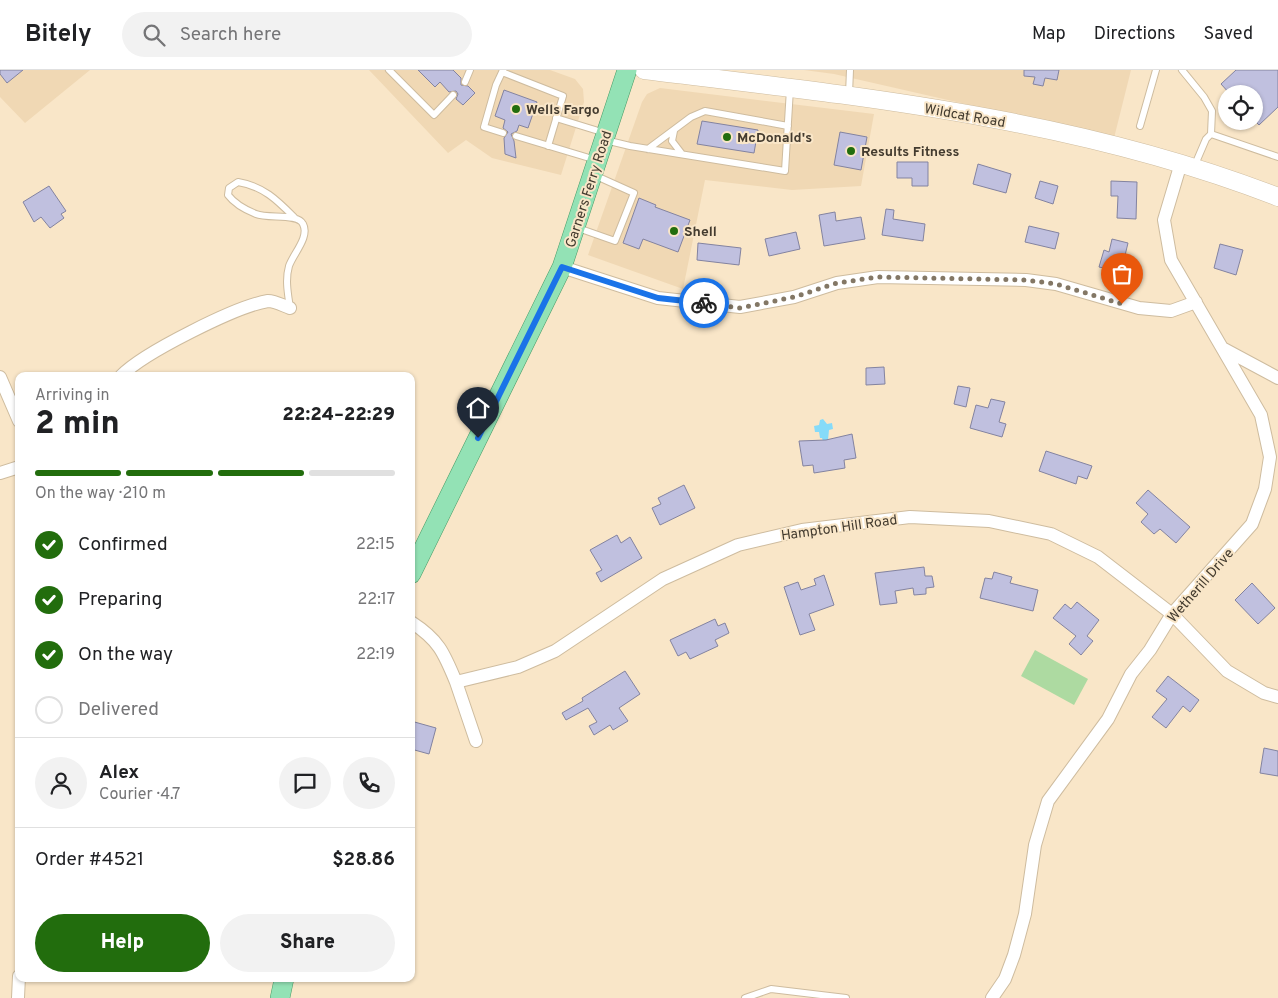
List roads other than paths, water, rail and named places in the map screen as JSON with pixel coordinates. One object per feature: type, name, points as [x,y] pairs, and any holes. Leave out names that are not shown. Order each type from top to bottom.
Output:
[{"type":"main road","name":"Garners Ferry Road","points":[[415,566],[562,267],[627,70]]},
{"type":"main road","name":"Wildcat Road","points":[[644,70],[734,78],[790,88],[848,95],[1039,128],[1095,140],[1187,165],[1278,198]]},
{"type":"main road","points":[[280,998],[283,982]]},
{"type":"street","name":"Wetherill Drive","points":[[992,998],[1005,979],[1014,955],[1025,914],[1035,846],[1048,801],[1108,719],[1131,674],[1150,650],[1172,614],[1252,524],[1266,489],[1270,457],[1261,416],[1171,260],[1164,220],[1187,165]]},
{"type":"street","points":[[562,267],[658,298],[740,308],[794,297],[837,283],[878,277],[1026,280],[1056,284],[1139,308],[1171,311],[1196,302]]},
{"type":"street","points":[[126,372],[152,353],[236,311],[270,301],[290,308]]},
{"type":"street","points":[[1224,349],[1278,378]]},
{"type":"street","points":[[0,377],[15,412]]},
{"type":"street","points":[[0,473],[15,468]]},
{"type":"street","name":"Hampton Hill Road","points":[[456,682],[518,667],[555,651],[663,579],[738,545],[802,530],[910,517],[989,521],[1052,534],[1098,557],[1172,614],[1227,671],[1264,693],[1278,696]]},
{"type":"street","points":[[415,625],[430,634],[444,653],[476,741]]},
{"type":"street","points":[[18,998],[19,982]]},
{"type":"lane","points":[[389,70],[434,115],[453,95]]},
{"type":"lane","points":[[465,82],[470,70]]},
{"type":"lane","points":[[848,95],[850,70]]},
{"type":"lane","points":[[1140,126],[1156,70]]},
{"type":"lane","points":[[1182,70],[1204,97],[1212,112],[1211,134],[1187,165]]},
{"type":"lane","points":[[503,133],[484,127],[503,71],[563,96],[548,146]]},
{"type":"lane","points":[[556,118],[605,137],[648,149],[785,171],[790,88]]},
{"type":"lane","points":[[648,149],[697,113],[705,111],[788,126]]},
{"type":"lane","points":[[674,130],[672,141],[682,154]]},
{"type":"lane","points":[[1211,134],[1278,157]]},
{"type":"lane","points":[[516,136],[548,146],[595,167],[634,193],[615,241],[575,227]]},
{"type":"lane","points":[[290,308],[286,281],[289,266],[303,238],[305,229],[300,220],[294,217],[263,189],[251,184],[238,182],[230,188],[228,194],[232,200],[256,214],[270,217],[294,217]]},
{"type":"lane","points":[[745,998],[771,989],[846,998]]},
{"type":"water","points":[[823,419],[827,424],[832,423],[833,429],[829,430],[828,440],[823,441],[820,438],[819,432],[815,432],[814,426],[819,425],[820,420]]},
{"type":"place","name":"Wells Fargo","points":[[516,109]]},
{"type":"place","name":"McDonald's","points":[[727,137]]},
{"type":"place","name":"Results Fitness","points":[[851,151]]},
{"type":"place","name":"Shell","points":[[674,231]]}]
